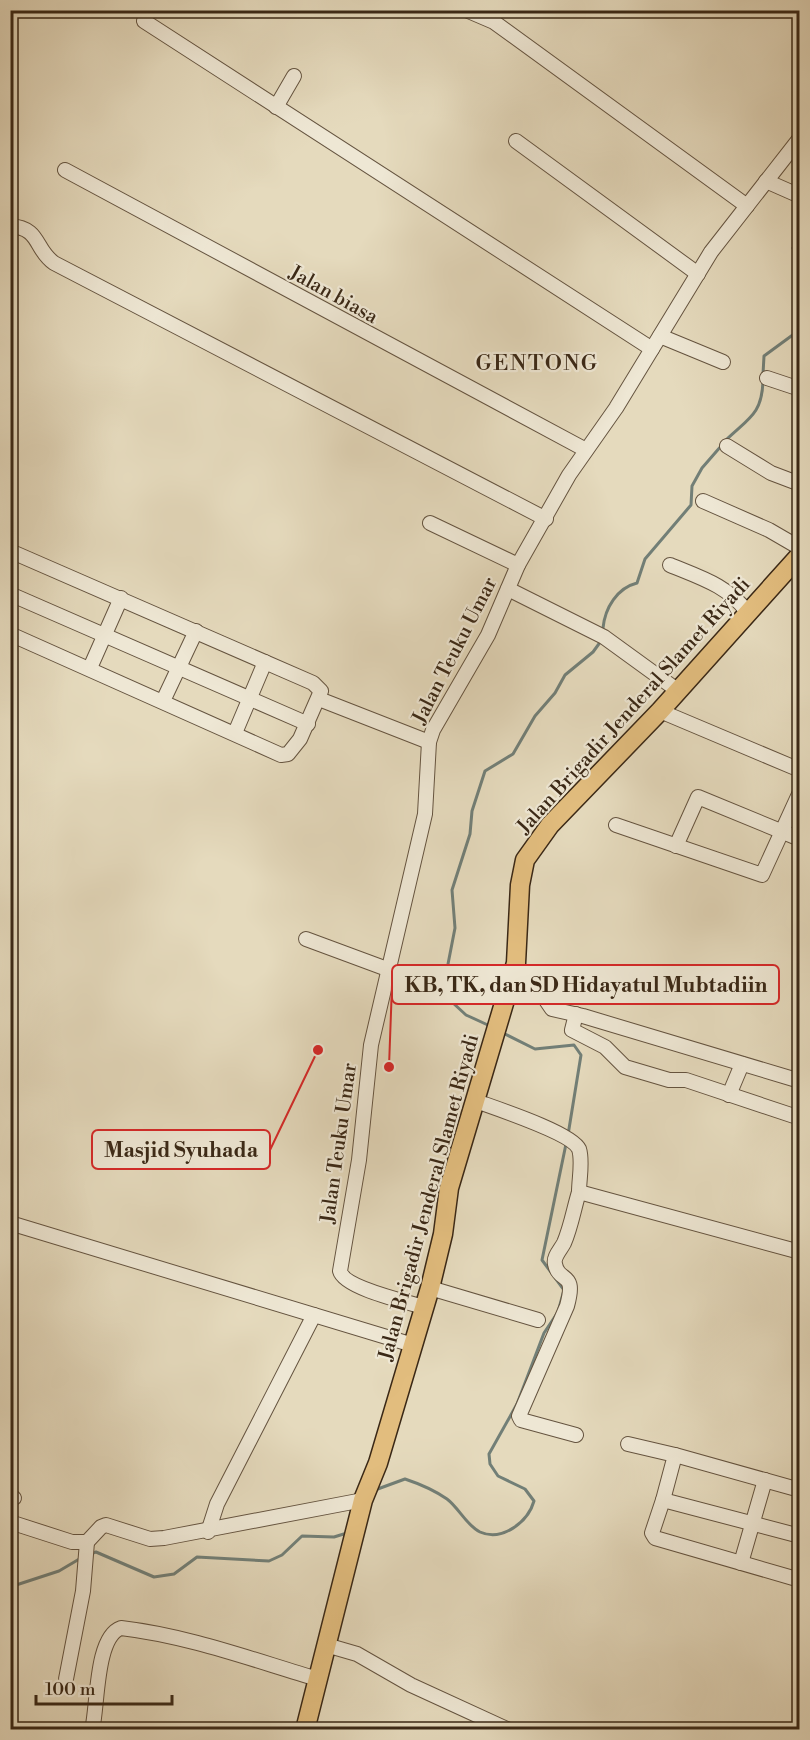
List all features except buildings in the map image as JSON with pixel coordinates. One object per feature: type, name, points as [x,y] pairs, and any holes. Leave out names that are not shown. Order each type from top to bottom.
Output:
[{"type":"main road","name":"Jalan Brigadir Jenderal Slamet Riyadi","points":[[305,1730],[363,1500],[378,1463],[430,1288],[443,1234],[449,1188],[518,954],[520,885],[525,860],[550,825],[660,711],[800,555]]},
{"type":"street","points":[[466,10],[494,22],[747,206]]},
{"type":"street","points":[[144,21],[652,349]]},
{"type":"street","points":[[276,107],[294,76]]},
{"type":"street","name":"Jalan Teuku Umar","points":[[424,1307],[381,1295],[340,1275],[359,1160],[371,1045],[425,814],[429,789],[429,742],[437,721],[455,695],[488,635],[518,565],[546,519],[560,489],[652,349],[711,252],[800,138]]},
{"type":"street","points":[[516,141],[698,274]]},
{"type":"street","name":"Jalan biasa","points":[[65,170],[586,450]]},
{"type":"street","points":[[766,181],[800,196]]},
{"type":"street","points":[[10,226],[20,226],[34,235],[44,254],[54,263],[546,519]]},
{"type":"street","points":[[660,336],[723,362]]},
{"type":"street","points":[[766,378],[800,389]]},
{"type":"street","points":[[727,446],[756,465],[800,484]]},
{"type":"street","points":[[703,501],[752,522],[800,548]]},
{"type":"street","points":[[430,523],[518,565]]},
{"type":"street","points":[[10,551],[314,683],[321,691],[308,724],[288,754],[281,755],[10,634]]},
{"type":"street","points":[[670,565],[714,583],[739,600],[747,612]]},
{"type":"street","points":[[508,589],[604,637],[677,690]]},
{"type":"street","points":[[10,594],[308,724]]},
{"type":"street","points":[[90,668],[121,598]]},
{"type":"street","points":[[163,701],[196,631]]},
{"type":"street","points":[[235,733],[265,662]]},
{"type":"street","points":[[319,699],[429,742]]},
{"type":"street","points":[[660,711],[800,770]]},
{"type":"street","points":[[616,825],[762,875],[800,792]]},
{"type":"street","points":[[676,846],[698,797],[800,839]]},
{"type":"street","points":[[306,939],[387,969]]},
{"type":"street","points":[[511,979],[539,990],[552,1009],[612,1024],[800,1081]]},
{"type":"street","points":[[576,1014],[572,1030],[605,1047],[625,1067],[669,1080],[686,1080],[800,1118]]},
{"type":"street","points":[[605,1047],[612,1024]]},
{"type":"street","points":[[729,1095],[742,1064]]},
{"type":"street","points":[[476,1101],[574,1142],[580,1156],[579,1192],[566,1238],[555,1260],[556,1268],[569,1281],[571,1288],[567,1306],[519,1416],[521,1420],[576,1435]]},
{"type":"street","points":[[579,1192],[800,1252]]},
{"type":"street","points":[[10,1223],[413,1345]]},
{"type":"street","points":[[430,1288],[538,1320]]},
{"type":"street","points":[[207,1532],[222,1495],[314,1315]]},
{"type":"street","points":[[628,1444],[800,1490]]},
{"type":"street","points":[[675,1455],[652,1533],[654,1537],[800,1580]]},
{"type":"street","points":[[741,1563],[765,1480]]},
{"type":"street","points":[[66,1679],[87,1550],[103,1526],[150,1539],[207,1532],[363,1500]]},
{"type":"street","points":[[663,1500],[800,1536]]},
{"type":"street","points":[[10,1522],[72,1542],[87,1550]]},
{"type":"street","points":[[92,1730],[104,1653],[112,1634],[121,1628],[229,1650],[266,1664],[318,1679]]},
{"type":"street","points":[[326,1645],[357,1654],[411,1685],[509,1730]]},
{"type":"waterway","points":[[800,237],[793,248],[800,256]]},
{"type":"waterway","points":[[763,374],[764,356],[794,334],[800,324]]},
{"type":"waterway","points":[[726,440],[753,415],[760,401],[763,381]]},
{"type":"waterway","points":[[603,628],[609,606],[624,589],[637,583],[645,559],[691,505],[692,486],[702,468],[722,445]]},
{"type":"waterway","points":[[490,1026],[466,1015],[453,1003],[454,974],[448,964],[455,928],[452,890],[470,834],[472,811],[485,771],[513,754],[535,716],[555,693],[565,675],[593,652],[601,641]]},
{"type":"waterway","points":[[501,1032],[535,1049],[574,1045],[581,1055],[568,1135]]},
{"type":"waterway","points":[[375,1490],[405,1479],[416,1483],[447,1499],[471,1525],[480,1532],[488,1534],[497,1534],[513,1528],[531,1509],[534,1501],[525,1489],[498,1476],[490,1464],[489,1454],[517,1404],[544,1333],[558,1312],[564,1290],[542,1260],[566,1144]]},
{"type":"waterway","points":[[90,1554],[96,1552],[154,1577],[174,1574],[197,1557],[269,1561],[282,1555],[302,1536],[334,1537],[347,1533]]},
{"type":"waterway","points":[[10,1587],[59,1571],[81,1558]]},
{"type":"place","name":"Masjid Syuhada","points":[[318,1050]]},
{"type":"place","name":"KB, TK, dan SD Hidayatul Mubtadiin","points":[[389,1067]]},
{"type":"district","name":"GENTONG","points":[[537,362]]}]
